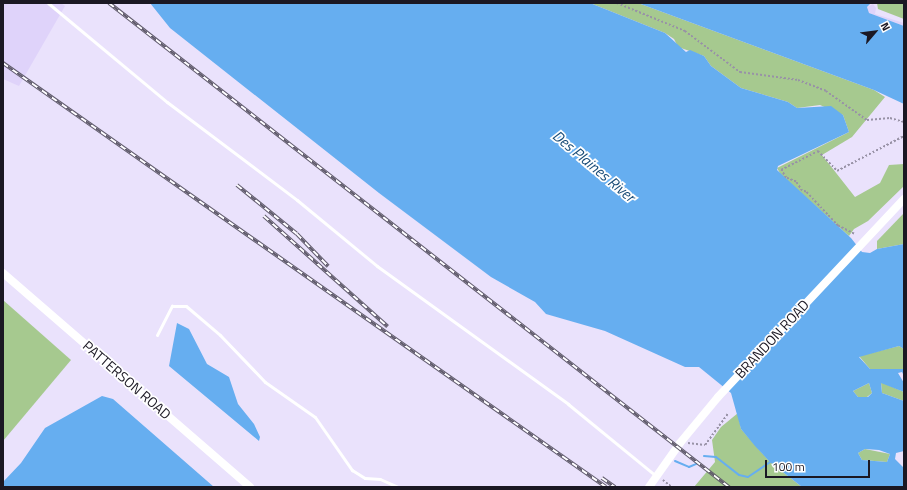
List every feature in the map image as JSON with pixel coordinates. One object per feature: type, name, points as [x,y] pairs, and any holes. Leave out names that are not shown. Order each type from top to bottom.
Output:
[{"type":"street","name":"BRANDON ROAD","points":[[649,487],[680,443],[718,397],[865,239],[904,200]]},
{"type":"street","name":"PATTERSON ROAD","points":[[3,273],[250,487]]},
{"type":"lane","points":[[48,3],[167,102],[297,200],[378,266],[568,404],[656,476]]},
{"type":"lane","points":[[156,335],[172,306],[186,306],[220,335],[265,382],[315,417],[352,470],[364,478],[386,481],[398,487]]},
{"type":"path","points":[[617,3],[685,31],[740,72],[798,80],[826,91],[867,120],[890,118],[904,122]]},
{"type":"path","points":[[854,234],[838,226],[806,192],[802,191],[796,182],[786,178],[781,170],[818,151],[836,171],[904,136]]},
{"type":"path","points":[[680,443],[705,445],[728,413]]},
{"type":"path","points":[[656,476],[672,487]]},
{"type":"shaded area","points":[[3,3],[61,3],[65,6],[19,86],[3,79]]},
{"type":"shaded area","points":[[873,4],[876,8],[875,14],[904,23],[904,26],[869,13],[867,7]]},
{"type":"green space","points":[[590,3],[638,3],[874,90],[885,97],[852,137],[822,155],[855,197],[880,183],[889,165],[904,164],[904,186],[868,221],[854,229],[849,236],[781,175],[777,168],[849,132],[843,115],[820,105],[797,108],[788,102],[741,88],[711,66],[704,56],[678,47],[674,39],[665,33]]},
{"type":"green space","points":[[877,3],[904,3],[904,19],[878,9]]},
{"type":"green space","points":[[904,213],[904,244],[877,249],[877,241]]},
{"type":"green space","points":[[3,300],[71,360],[3,441]]},
{"type":"green space","points":[[899,346],[904,349],[904,369],[870,369],[859,356]]},
{"type":"green space","points":[[881,382],[904,392],[904,401],[882,393]]},
{"type":"green space","points":[[869,383],[872,393],[867,397],[858,397],[853,391]]},
{"type":"green space","points":[[738,413],[741,429],[770,462],[802,487],[694,487],[715,462],[712,440],[721,427]]},
{"type":"green space","points":[[865,449],[890,454],[887,462],[862,460],[858,453]]},
{"type":"water","name":"Des Plaines River","points":[[150,3],[590,3],[665,33],[686,52],[690,50],[704,56],[711,66],[741,88],[788,102],[797,108],[831,106],[843,115],[849,132],[778,166],[777,170],[851,238],[862,252],[870,253],[877,249],[904,244],[904,349],[899,346],[859,357],[870,369],[904,369],[904,376],[902,372],[898,373],[904,383],[904,392],[881,383],[882,393],[904,401],[904,451],[896,453],[895,459],[904,468],[904,487],[802,487],[770,462],[755,446],[741,429],[731,393],[699,367],[685,367],[605,331],[546,314],[535,302],[491,277],[379,193],[170,28]],"holes":[[[869,383],[872,393],[868,397],[858,397],[853,391]],[[865,449],[879,450],[890,454],[887,462],[862,460],[858,453]]]},
{"type":"water","points":[[638,3],[871,3],[867,7],[869,13],[904,26],[904,104],[874,90]]},
{"type":"water","points":[[177,323],[189,329],[207,364],[229,377],[238,404],[254,424],[260,437],[259,441],[169,366]]},
{"type":"water","points":[[102,396],[113,399],[214,487],[3,487],[3,482],[21,463],[45,428]]},
{"type":"waterway","points":[[704,456],[716,457],[739,475],[748,477],[770,462]]},
{"type":"waterway","points":[[675,461],[689,467],[696,464]]},
{"type":"railway","points":[[109,3],[729,487]]},
{"type":"railway","points":[[3,63],[606,487]]},
{"type":"railway","points":[[237,185],[297,234],[328,266]]},
{"type":"railway","points":[[264,216],[388,327]]},
{"type":"railway","points":[[602,478],[615,487]]}]
